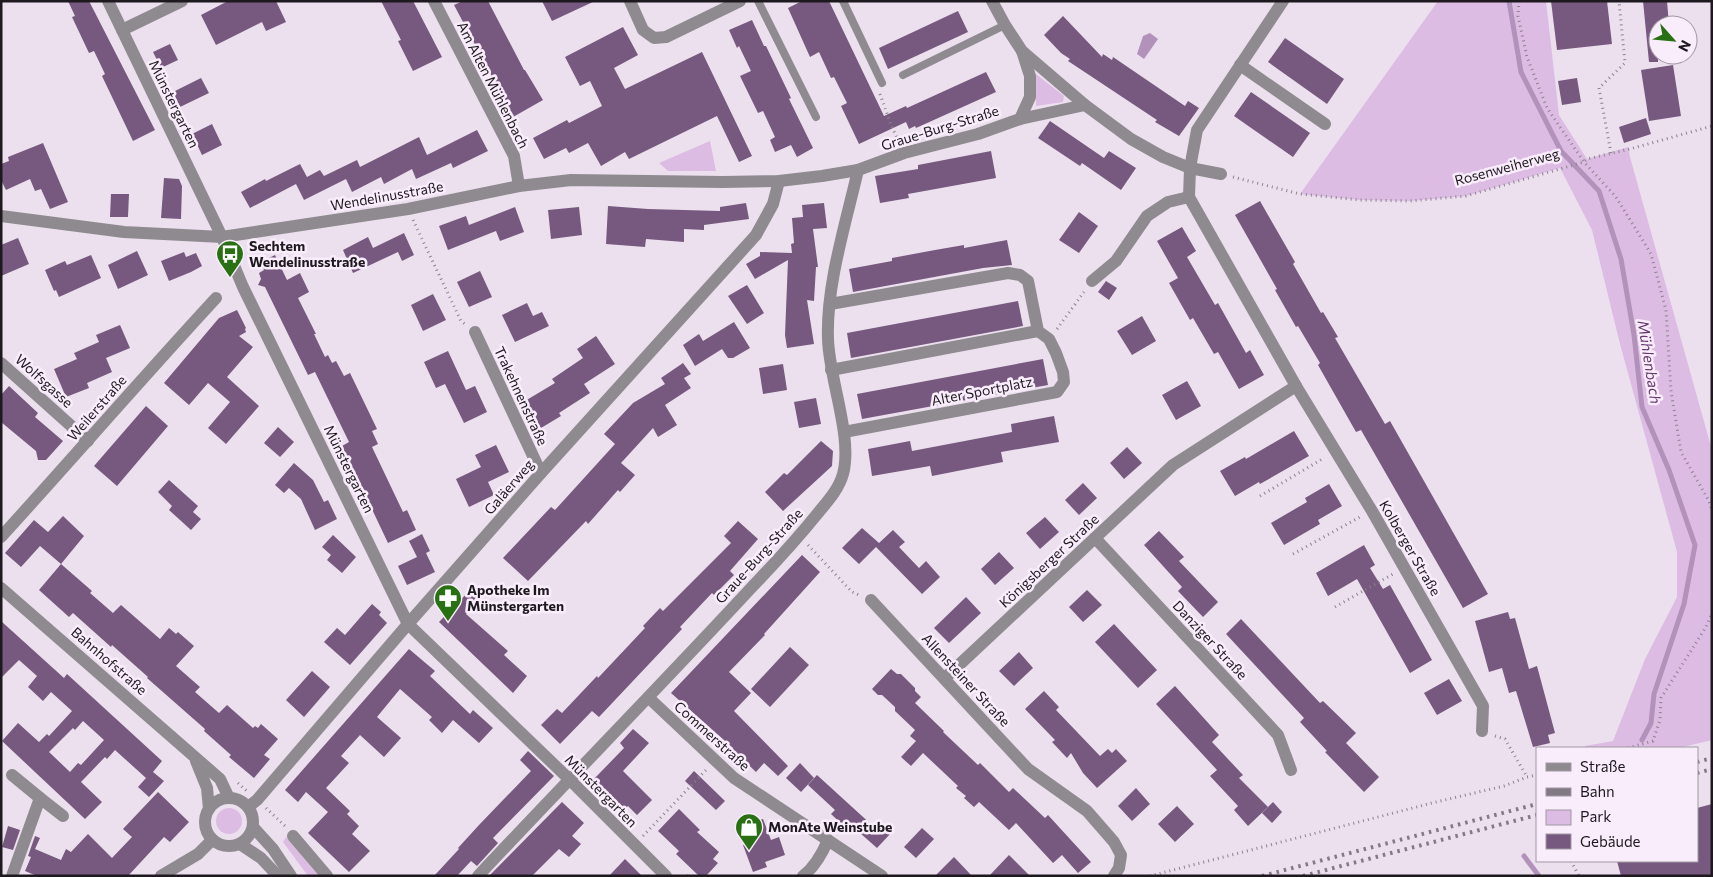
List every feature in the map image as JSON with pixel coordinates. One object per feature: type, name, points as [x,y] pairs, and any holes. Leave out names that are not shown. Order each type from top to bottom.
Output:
[{"type":"street","name":"Münstergarten","points":[[108,1],[222,237],[243,287],[408,624],[569,779],[666,876]]},
{"type":"street","points":[[122,30],[182,1]]},
{"type":"street","name":"Am Alten Mühlenbach","points":[[434,1],[514,156],[519,186]]},
{"type":"street","points":[[630,1],[643,30],[654,38],[666,37],[740,1]]},
{"type":"street","name":"Graue-Burg-Straße","points":[[992,1],[1022,51],[1085,105]]},
{"type":"street","points":[[1092,281],[1116,260],[1147,216],[1168,202],[1189,197],[1190,168],[1197,130],[1283,1]]},
{"type":"street","name":"Graue-Burg-Straße","points":[[779,181],[858,170],[904,153],[978,134],[1020,119],[1030,97],[1030,76],[1022,51]]},
{"type":"street","points":[[1240,65],[1325,124]]},
{"type":"street","points":[[1020,119],[1085,105],[1131,139],[1163,157],[1190,168],[1221,174]]},
{"type":"street","name":"Graue-Burg-Straße","points":[[478,876],[569,779],[649,698],[799,536],[832,496],[843,474],[845,454],[844,432],[831,370],[828,338],[830,304],[838,256],[858,170]]},
{"type":"street","name":"Wendelinusstraße","points":[[1,216],[124,232],[222,237],[408,209],[519,186],[571,180],[779,181]]},
{"type":"street","name":"Galäerweg","points":[[253,803],[541,473],[756,235],[773,204],[779,181]]},
{"type":"street","name":"Kolberger Straße","points":[[1189,197],[1296,386],[1372,511],[1483,706],[1482,731]]},
{"type":"street","points":[[830,304],[1008,273],[1020,275],[1028,281],[1038,331],[831,370]]},
{"type":"street","name":"Weilerstraße","points":[[1,538],[150,369],[216,298]]},
{"type":"street","name":"Alter Sportplatz","points":[[844,432],[1056,392],[1064,382],[1063,372],[1056,352],[1049,340],[1038,331]]},
{"type":"street","name":"Trakehnenstraße","points":[[475,332],[541,473]]},
{"type":"street","name":"Wolfsgasse","points":[[1,363],[88,441]]},
{"type":"street","name":"Königsberger Straße","points":[[945,678],[1173,465],[1296,386]]},
{"type":"street","name":"Danziger Straße","points":[[1095,538],[1278,735],[1291,770]]},
{"type":"street","name":"Bahnhofstraße","points":[[1,588],[220,779],[230,798]]},
{"type":"street","name":"Allensteiner Straße","points":[[871,600],[1028,768],[1087,811],[1114,842],[1121,855],[1119,868],[1114,876]]},
{"type":"street","name":"Commerstraße","points":[[649,698],[734,778],[882,876]]},
{"type":"street","name":"Bahnhofstraße","points":[[195,759],[207,788],[209,808],[206,815],[205,828],[212,840]]},
{"type":"street","points":[[12,775],[63,816]]},
{"type":"street","points":[[12,876],[40,798]]},
{"type":"street","points":[[161,876],[198,854],[212,840],[226,847],[240,844],[250,834],[254,820],[253,803],[230,798],[222,799],[209,808]]},
{"type":"street","points":[[253,827],[273,849],[291,876]]},
{"type":"street","points":[[289,832],[327,876]]},
{"type":"street","points":[[803,876],[811,870],[819,859],[828,840]]},
{"type":"street","points":[[240,844],[261,858],[278,876]]},
{"type":"lane","points":[[758,1],[816,117]]},
{"type":"lane","points":[[842,1],[882,83]]},
{"type":"lane","points":[[903,75],[1005,25]]},
{"type":"path","points":[[1519,1],[1518,16],[1527,57],[1547,108],[1584,162],[1616,197],[1652,254],[1666,310],[1671,391],[1681,452],[1709,500],[1712,511]]},
{"type":"path","points":[[1611,153],[1599,88],[1625,63],[1619,1]]},
{"type":"path","points":[[880,94],[904,153]]},
{"type":"path","name":"Rosenweiherweg","points":[[1221,174],[1300,194],[1360,200],[1410,200],[1466,196],[1584,162],[1586,159],[1712,126]]},
{"type":"path","points":[[408,209],[461,321],[475,332]]},
{"type":"path","points":[[1049,340],[1092,281]]},
{"type":"path","points":[[1260,496],[1336,452]]},
{"type":"path","points":[[1293,554],[1372,511]]},
{"type":"path","points":[[799,536],[852,592],[871,600]]},
{"type":"path","points":[[1335,607],[1404,567]]},
{"type":"path","points":[[1632,747],[1653,741],[1660,720],[1661,698],[1706,627],[1712,613]]},
{"type":"path","points":[[1482,731],[1505,739],[1527,777]]},
{"type":"path","points":[[635,844],[715,760]]},
{"type":"path","points":[[1150,876],[1504,786],[1536,775]]},
{"type":"path","points":[[253,803],[289,832]]},
{"type":"path","points":[[1572,862],[1580,876]]},
{"type":"green space","points":[[1438,1],[1546,1],[1559,115],[1587,159],[1628,147],[1712,450],[1712,740],[1683,747],[1585,746],[1613,741],[1645,659],[1677,597],[1677,552],[1620,344],[1592,230],[1560,168],[1466,196],[1410,201],[1360,200],[1300,194]]},
{"type":"green space","points":[[1036,74],[1064,96],[1063,102],[1036,106]]},
{"type":"green space","points":[[710,141],[716,171],[668,171],[659,163]]},
{"type":"green space","points":[[229,808],[238,812],[242,821],[238,830],[229,834],[220,830],[216,821],[220,812]]},
{"type":"green space","points":[[286,837],[319,876],[308,876],[283,842]]},
{"type":"shaded area","points":[[1150,33],[1158,39],[1144,59],[1137,54],[1143,36]]},
{"type":"building","points":[[68,1],[89,1],[155,130],[133,141],[102,76],[105,74],[94,51],[89,53],[72,17],[75,16]]},
{"type":"building","points":[[228,1],[276,1],[286,22],[266,31],[262,22],[216,45],[201,15]]},
{"type":"building","points":[[381,1],[413,1],[442,57],[413,71],[398,41],[401,40]]},
{"type":"building","points":[[463,1],[488,1],[524,70],[543,100],[513,117],[495,87],[497,86],[454,5]]},
{"type":"building","points":[[542,1],[595,1],[552,21]]},
{"type":"building","points":[[802,1],[829,1],[884,116],[906,106],[907,108],[986,72],[996,92],[916,128],[915,126],[909,129],[906,122],[859,144],[841,106],[847,103],[834,77],[831,78],[819,52],[810,57],[788,8]]},
{"type":"building","points":[[1551,1],[1607,1],[1612,44],[1557,50]]},
{"type":"building","points":[[1643,1],[1667,1],[1668,15],[1648,15],[1648,52]]},
{"type":"building","points":[[958,11],[968,32],[888,69],[879,48]]},
{"type":"building","points":[[1063,16],[1102,57],[1103,54],[1112,60],[1113,57],[1185,106],[1188,101],[1199,108],[1179,136],[1155,122],[1157,120],[1068,61],[1070,59],[1061,53],[1044,35]]},
{"type":"building","points":[[752,20],[791,98],[789,99],[813,148],[797,157],[791,145],[775,152],[770,140],[775,137],[763,111],[758,113],[740,76],[751,71],[729,30]]},
{"type":"building","points":[[623,27],[638,55],[614,68],[625,89],[702,52],[752,156],[739,162],[717,116],[629,159],[625,152],[601,166],[588,143],[569,153],[566,148],[544,159],[533,138],[567,120],[569,123],[602,106],[590,81],[580,86],[565,57]]},
{"type":"building","points":[[1285,38],[1344,79],[1327,104],[1268,62]]},
{"type":"building","points":[[170,44],[178,60],[161,68],[153,52]]},
{"type":"building","points":[[1673,65],[1681,116],[1649,121],[1641,70]]},
{"type":"building","points":[[201,78],[209,93],[180,107],[173,92]]},
{"type":"building","points":[[1577,78],[1581,102],[1562,105],[1558,81]]},
{"type":"building","points":[[1251,92],[1310,133],[1293,157],[1234,116]]},
{"type":"building","points":[[1646,118],[1651,134],[1624,143],[1619,127]]},
{"type":"building","points":[[1050,121],[1104,158],[1109,151],[1136,168],[1121,190],[1082,163],[1080,166],[1038,138]]},
{"type":"building","points":[[212,124],[222,145],[202,155],[192,134]]},
{"type":"building","points":[[477,130],[488,151],[453,168],[451,163],[416,179],[412,169],[384,184],[381,177],[352,192],[346,179],[304,200],[296,184],[250,208],[241,192],[300,164],[307,177],[320,170],[324,176],[357,160],[360,167],[419,137],[427,155]]},
{"type":"building","points":[[43,143],[68,202],[50,209],[41,189],[35,191],[30,179],[6,190],[1,180],[1,164],[9,161],[8,157]]},
{"type":"building","points":[[991,151],[996,178],[908,194],[909,198],[880,203],[875,176],[918,169],[918,165]]},
{"type":"building","points":[[164,178],[179,179],[182,186],[181,219],[161,218]]},
{"type":"building","points":[[111,194],[129,194],[128,217],[110,217]]},
{"type":"building","points":[[1260,201],[1295,262],[1293,264],[1321,313],[1323,312],[1338,337],[1335,338],[1385,424],[1390,421],[1488,594],[1463,608],[1361,430],[1356,432],[1318,365],[1320,363],[1298,326],[1296,327],[1235,215]]},
{"type":"building","points":[[746,203],[749,219],[704,225],[704,230],[684,229],[684,242],[646,239],[645,247],[606,244],[608,206],[720,211],[720,207]]},
{"type":"building","points":[[824,203],[827,228],[813,229],[818,267],[816,267],[814,301],[807,300],[814,344],[787,348],[785,335],[788,260],[755,279],[746,264],[760,256],[760,252],[792,253],[791,244],[794,243],[792,218],[803,217],[802,205]]},
{"type":"building","points":[[515,207],[524,232],[500,241],[496,231],[448,250],[439,226],[466,216],[469,225]]},
{"type":"building","points":[[579,207],[582,235],[551,239],[548,210]]},
{"type":"building","points":[[1079,212],[1098,226],[1079,253],[1059,240]]},
{"type":"building","points":[[1182,227],[1196,251],[1187,257],[1215,305],[1218,303],[1246,353],[1250,350],[1264,375],[1239,389],[1218,352],[1214,354],[1193,318],[1190,320],[1169,283],[1178,278],[1157,241]]},
{"type":"building","points":[[404,233],[414,255],[402,261],[398,252],[353,273],[343,250],[368,237],[373,248]]},
{"type":"building","points":[[18,238],[29,264],[1,276],[1,245]]},
{"type":"building","points":[[1007,240],[1012,265],[983,268],[853,292],[849,269],[935,250],[964,245],[964,248]]},
{"type":"building","points":[[137,251],[148,275],[118,289],[108,265]]},
{"type":"building","points":[[184,252],[186,257],[196,253],[202,266],[169,281],[161,261]]},
{"type":"building","points":[[91,255],[101,278],[59,297],[56,290],[54,291],[45,270],[65,261],[67,265]]},
{"type":"building","points":[[275,255],[287,280],[300,273],[309,292],[298,298],[325,357],[328,355],[332,363],[336,361],[344,376],[350,373],[377,429],[372,431],[378,444],[372,447],[403,512],[407,510],[416,530],[388,543],[342,446],[349,442],[315,372],[308,375],[265,287],[258,285],[261,279],[259,273],[264,270],[261,262]]},
{"type":"building","points":[[480,271],[492,297],[469,307],[457,282]]},
{"type":"building","points":[[1106,281],[1117,288],[1109,300],[1098,292]]},
{"type":"building","points":[[747,285],[764,313],[747,324],[728,296]]},
{"type":"building","points":[[433,294],[446,320],[423,331],[411,305]]},
{"type":"building","points":[[1018,301],[1023,326],[851,358],[847,333]]},
{"type":"building","points":[[527,303],[533,316],[542,312],[549,326],[515,342],[502,315]]},
{"type":"building","points":[[237,310],[246,328],[246,332],[239,336],[253,347],[227,377],[259,406],[226,444],[208,428],[230,402],[208,383],[189,405],[164,383],[219,318]]},
{"type":"building","points":[[1142,316],[1156,341],[1132,355],[1117,331]]},
{"type":"building","points":[[734,322],[750,348],[733,358],[728,358],[722,349],[695,366],[683,345],[699,334],[703,341]]},
{"type":"building","points":[[120,325],[130,348],[106,358],[112,372],[87,383],[89,388],[66,397],[54,369],[77,359],[74,353],[99,342],[96,335]]},
{"type":"building","points":[[596,336],[615,364],[584,384],[590,393],[559,413],[561,416],[541,428],[525,401],[555,383],[552,379],[583,358],[577,349]]},
{"type":"building","points":[[448,351],[466,390],[475,386],[487,412],[464,423],[445,384],[436,388],[424,362]]},
{"type":"building","points":[[1043,359],[1048,385],[862,419],[857,394]]},
{"type":"building","points":[[683,363],[691,374],[684,378],[691,388],[665,405],[677,425],[658,437],[653,428],[621,463],[635,475],[620,492],[618,490],[588,524],[586,521],[528,581],[503,558],[551,507],[555,510],[615,444],[604,434],[633,403],[665,384],[661,378]]},
{"type":"building","points":[[783,364],[787,390],[763,394],[759,368]]},
{"type":"building","points":[[1187,381],[1201,406],[1176,420],[1162,395]]},
{"type":"building","points":[[9,386],[38,413],[35,417],[63,441],[46,460],[38,460],[36,451],[1,422],[1,395]]},
{"type":"building","points":[[816,398],[821,424],[799,428],[794,402]]},
{"type":"building","points":[[146,406],[168,426],[117,486],[94,466]]},
{"type":"building","points":[[1054,416],[1059,442],[1001,452],[1003,462],[932,476],[930,466],[872,476],[868,449],[910,441],[912,451],[1012,432],[1011,424]]},
{"type":"building","points":[[278,427],[294,442],[280,457],[264,443]]},
{"type":"building","points":[[1294,431],[1309,456],[1235,496],[1220,471],[1245,457],[1246,459]]},
{"type":"building","points":[[821,441],[833,451],[832,466],[783,511],[765,492],[784,473],[787,475]]},
{"type":"building","points":[[496,445],[509,472],[488,482],[494,495],[469,507],[456,479],[481,467],[475,455]]},
{"type":"building","points":[[1127,447],[1142,463],[1124,479],[1110,463]]},
{"type":"building","points":[[294,463],[313,480],[324,502],[328,500],[337,519],[315,530],[301,499],[289,488],[284,493],[275,485]]},
{"type":"building","points":[[169,480],[198,506],[193,512],[201,519],[191,530],[169,510],[172,506],[158,492]]},
{"type":"building","points":[[1083,483],[1097,498],[1079,515],[1065,500]]},
{"type":"building","points":[[1329,484],[1342,506],[1318,520],[1320,524],[1284,545],[1271,523],[1307,502],[1305,498]]},
{"type":"building","points":[[63,516],[84,536],[61,564],[40,546],[21,567],[5,553],[34,520],[48,532]]},
{"type":"building","points":[[1045,517],[1059,532],[1040,549],[1026,533]]},
{"type":"building","points":[[738,521],[758,539],[730,571],[734,575],[714,595],[712,593],[680,627],[682,629],[599,717],[592,711],[560,744],[541,725],[557,709],[562,713],[645,628],[643,626],[660,608],[663,611],[731,543],[724,536]]},
{"type":"building","points":[[862,528],[879,543],[893,530],[905,542],[899,547],[919,568],[926,561],[940,577],[922,594],[876,547],[859,564],[842,548]]},
{"type":"building","points":[[1159,531],[1184,557],[1179,561],[1218,602],[1203,617],[1178,591],[1182,587],[1144,545]]},
{"type":"building","points":[[422,534],[430,551],[426,553],[435,572],[407,585],[398,566],[417,557],[409,541]]},
{"type":"building","points":[[333,535],[356,557],[342,573],[327,560],[331,555],[322,547]]},
{"type":"building","points":[[1364,545],[1375,565],[1370,568],[1383,589],[1390,585],[1432,660],[1410,673],[1357,579],[1328,596],[1316,573]]},
{"type":"building","points":[[999,552],[1014,568],[995,585],[981,569]]},
{"type":"building","points":[[802,555],[820,572],[765,635],[729,672],[751,693],[734,711],[788,766],[778,776],[764,763],[756,772],[733,748],[671,693]]},
{"type":"building","points":[[61,564],[92,591],[90,593],[113,613],[121,605],[160,639],[169,628],[176,634],[178,632],[194,646],[176,666],[200,687],[195,692],[219,713],[227,705],[253,728],[255,726],[258,728],[261,724],[278,739],[264,755],[270,759],[254,778],[229,757],[231,755],[204,731],[205,729],[112,645],[111,647],[73,613],[69,617],[39,590]]},
{"type":"building","points":[[472,588],[481,598],[466,614],[508,651],[504,655],[527,676],[513,693],[439,622]]},
{"type":"building","points":[[1087,590],[1102,605],[1083,622],[1069,607]]},
{"type":"building","points":[[966,597],[981,613],[949,643],[934,628]]},
{"type":"building","points":[[372,604],[381,612],[379,615],[387,623],[350,665],[324,642],[337,628],[345,635]]},
{"type":"building","points":[[1508,612],[1510,619],[1515,618],[1529,669],[1537,666],[1555,733],[1548,735],[1550,743],[1533,747],[1516,691],[1509,693],[1502,668],[1489,672],[1475,621]]},
{"type":"building","points":[[1241,619],[1320,703],[1323,701],[1356,733],[1346,743],[1379,777],[1364,792],[1325,752],[1327,751],[1300,722],[1304,718],[1226,634]]},
{"type":"building","points":[[1,621],[64,678],[67,674],[162,761],[153,772],[164,781],[149,797],[138,787],[146,778],[115,750],[107,759],[105,757],[81,782],[102,802],[85,819],[2,741],[18,723],[39,742],[47,734],[49,736],[72,711],[51,692],[43,701],[28,687],[37,676],[19,660],[1,678]],"holes":[[[83,721],[104,740],[81,765],[78,763],[70,772],[49,752],[73,728],[75,730]]]},
{"type":"building","points":[[1114,624],[1157,670],[1138,688],[1095,642]]},
{"type":"building","points":[[790,647],[809,665],[770,707],[751,689]]},
{"type":"building","points":[[409,649],[435,671],[430,676],[470,714],[473,710],[493,728],[479,743],[453,720],[442,733],[429,720],[432,717],[400,689],[377,717],[401,738],[384,757],[360,735],[341,756],[349,763],[326,788],[350,811],[347,814],[359,826],[352,834],[370,851],[349,872],[308,833],[328,812],[306,792],[298,802],[285,790]]},
{"type":"building","points":[[1019,652],[1033,668],[1014,686],[999,671]]},
{"type":"building","points":[[891,669],[897,674],[901,674],[915,688],[915,691],[921,697],[915,703],[943,732],[978,765],[980,763],[1009,792],[1013,788],[1045,818],[1048,815],[1091,862],[1078,873],[1062,855],[1053,863],[1016,823],[1009,830],[979,802],[974,807],[964,798],[966,796],[956,788],[958,786],[923,753],[911,766],[901,757],[916,741],[910,736],[915,730],[895,711],[895,707],[872,689]]},
{"type":"building","points":[[312,671],[330,687],[304,717],[286,700]]},
{"type":"building","points":[[1449,679],[1462,701],[1437,715],[1424,693]]},
{"type":"building","points":[[1175,686],[1219,735],[1212,742],[1243,775],[1239,778],[1268,807],[1248,826],[1234,810],[1238,806],[1210,776],[1217,770],[1156,704]]},
{"type":"building","points":[[1044,691],[1059,707],[1056,710],[1100,756],[1108,749],[1112,753],[1116,749],[1127,761],[1097,788],[1083,773],[1071,753],[1067,758],[1052,742],[1055,740],[1025,709]]},
{"type":"building","points":[[633,729],[649,743],[623,771],[652,800],[637,815],[628,806],[625,809],[594,779],[624,748],[620,743]]},
{"type":"building","points":[[528,751],[554,776],[493,838],[498,843],[477,866],[471,861],[457,876],[434,876],[479,825],[531,771],[520,760]]},
{"type":"building","points":[[800,763],[814,778],[801,792],[786,778]]},
{"type":"building","points":[[694,771],[725,801],[716,810],[685,781]]},
{"type":"building","points":[[817,775],[874,827],[879,821],[892,832],[877,848],[851,825],[847,829],[831,814],[835,810],[808,785]]},
{"type":"building","points":[[1136,788],[1150,804],[1132,821],[1118,806]]},
{"type":"building","points":[[158,792],[189,822],[170,842],[164,837],[128,876],[37,876],[25,871],[31,857],[28,856],[35,836],[40,838],[35,849],[61,860],[66,849],[71,852],[88,834],[112,858],[132,837],[123,829]]},
{"type":"building","points":[[562,802],[584,823],[572,836],[581,844],[569,857],[559,849],[532,876],[489,876]]},
{"type":"building","points":[[1273,802],[1282,812],[1272,823],[1262,813]]},
{"type":"building","points":[[1712,804],[1712,876],[1621,876],[1617,862],[1698,862],[1698,808]]},
{"type":"building","points":[[1177,806],[1194,824],[1175,842],[1158,824]]},
{"type":"building","points":[[679,809],[700,830],[697,832],[719,852],[713,859],[718,863],[706,876],[699,876],[676,854],[679,851],[658,831]]},
{"type":"building","points":[[763,819],[771,840],[779,837],[785,855],[765,862],[767,867],[753,872],[743,845],[757,840],[750,823]]},
{"type":"building","points":[[8,826],[20,830],[13,850],[2,847]]},
{"type":"building","points":[[922,828],[934,839],[916,858],[904,847]]},
{"type":"building","points":[[1009,855],[1030,876],[989,876]]},
{"type":"building","points":[[954,857],[972,876],[935,876]]},
{"type":"building","points":[[625,859],[642,876],[609,876]]},
{"type":"waterway","name":"Mühlenbach","points":[[1509,1],[1521,72],[1561,151],[1599,191],[1621,259],[1634,335],[1642,407],[1669,470],[1695,545],[1684,604],[1654,694],[1651,723],[1642,740]]},
{"type":"waterway","name":"Mühlenbach","points":[[1524,856],[1539,876]]},
{"type":"railway","points":[[1698,762],[1712,758]]},
{"type":"railway","points":[[1698,773],[1712,769]]},
{"type":"railway","points":[[1262,876],[1536,804]]},
{"type":"railway","points":[[1303,876],[1536,815]]},
{"type":"place","name":"Sechtem Wendelinusstraße","points":[[230,278]]},
{"type":"place","name":"Apotheke Im Münstergarten","points":[[448,622]]},
{"type":"place","name":"MonAte Weinstube","points":[[749,851]]}]
